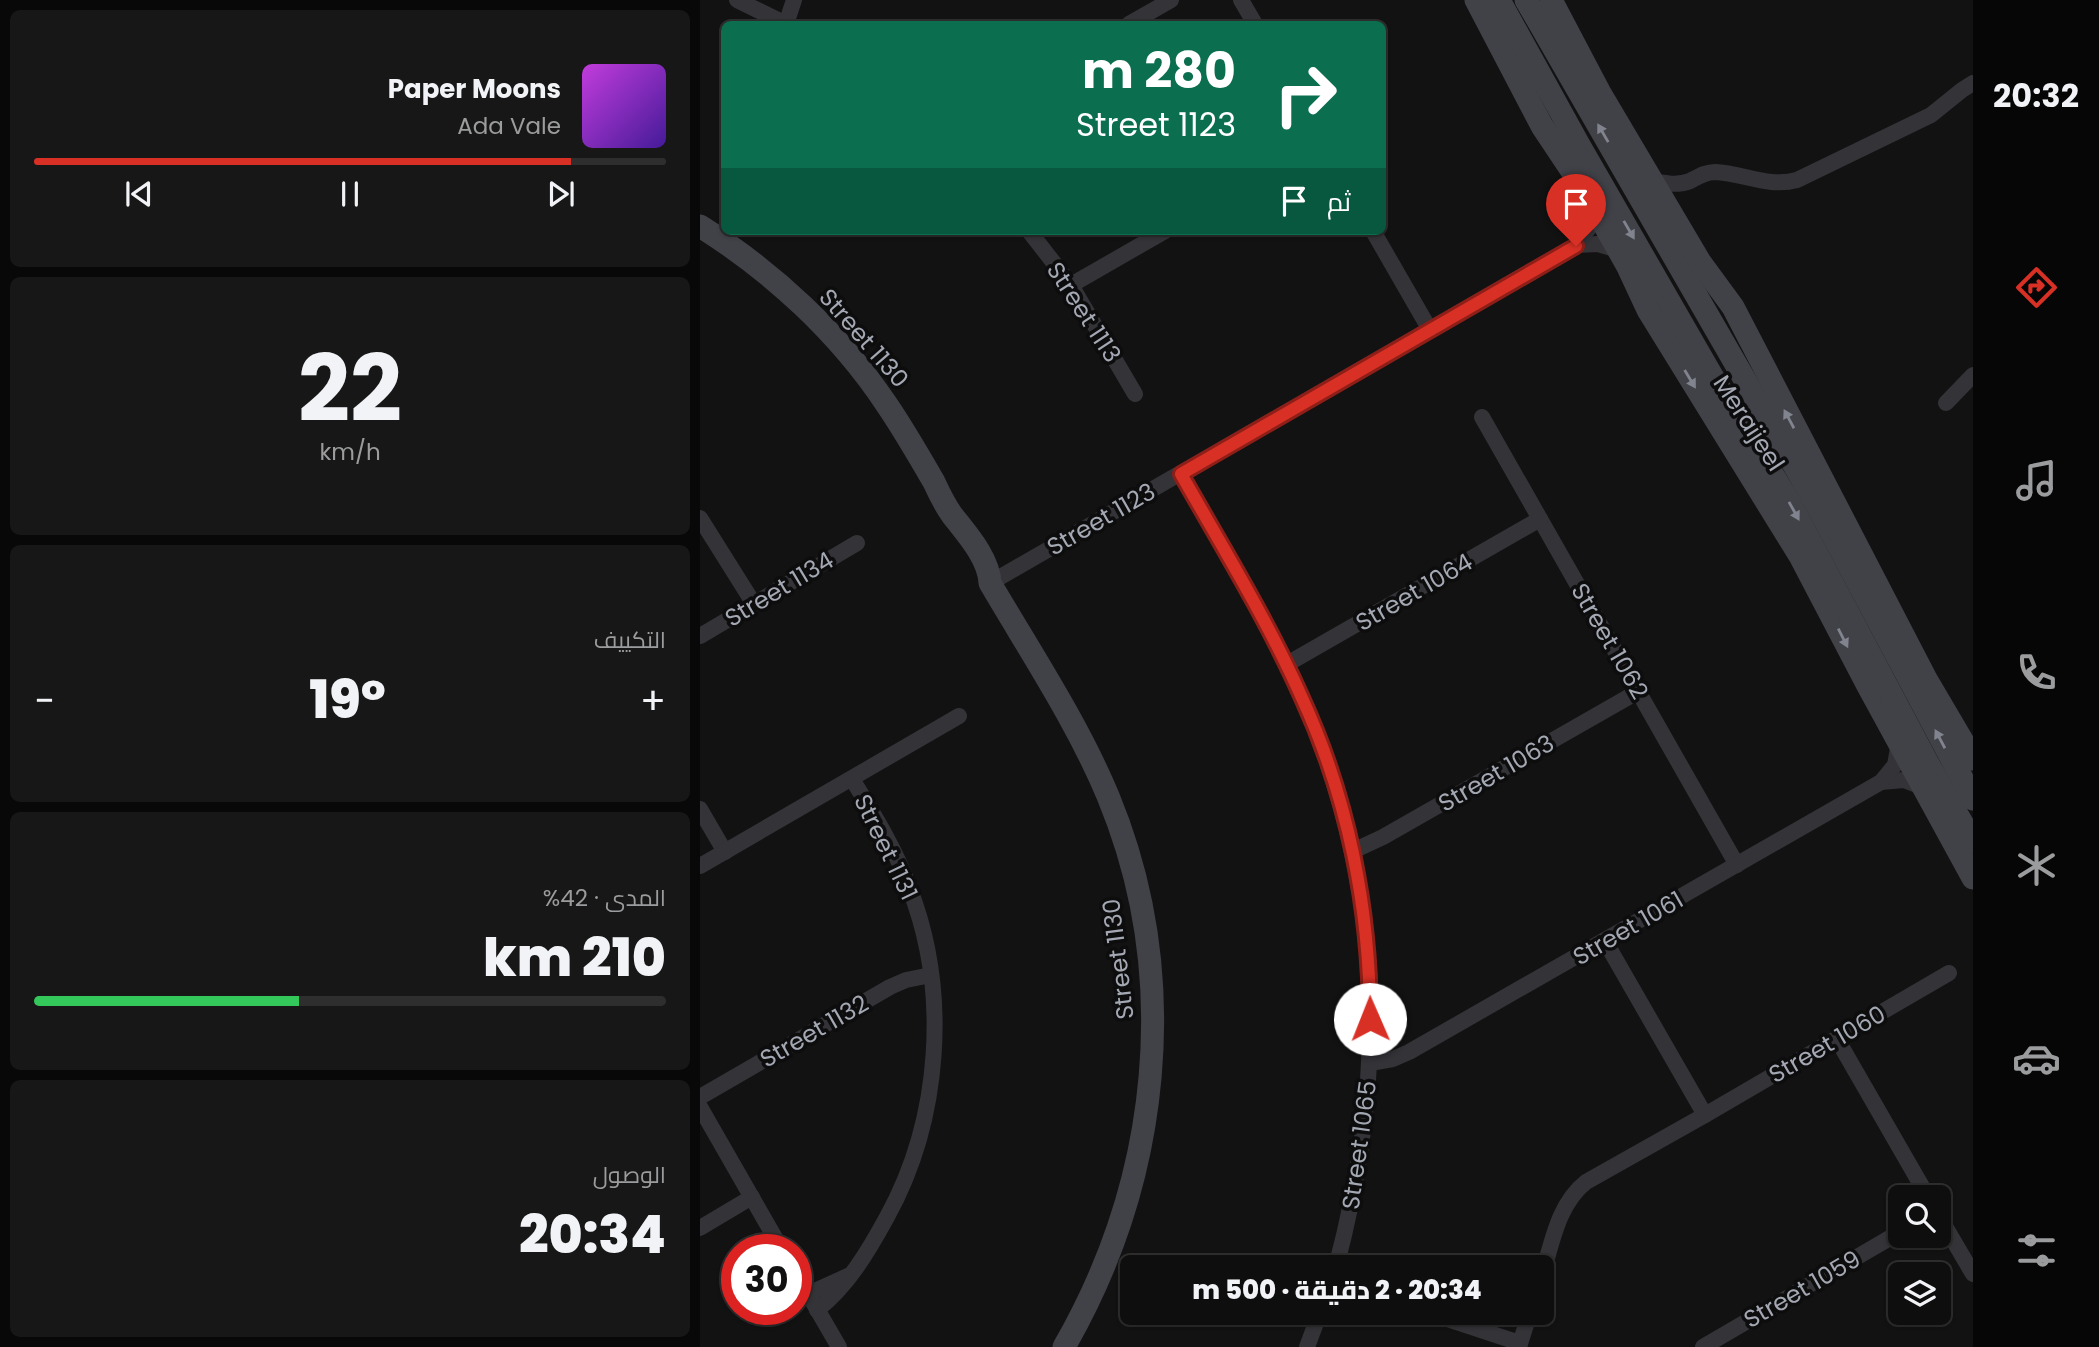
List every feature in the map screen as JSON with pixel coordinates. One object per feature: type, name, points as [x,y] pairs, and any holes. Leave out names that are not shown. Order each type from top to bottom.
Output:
[{"type":"street","points":[[737,0],[780,21]]},
{"type":"street","points":[[765,13],[775,0]]},
{"type":"street","points":[[787,21],[794,0]]},
{"type":"street","points":[[1134,21],[1171,0]]},
{"type":"street","points":[[1241,0],[1253,21]]},
{"type":"street","name":"Meraijeel","points":[[1476,0],[1542,126],[1593,206],[1634,278],[1648,310],[1800,556],[1973,878]]},
{"type":"street","points":[[1498,0],[1556,124],[1572,170]]},
{"type":"street","name":"Meraijeel","points":[[1498,0],[1712,376],[1790,503],[1927,762],[1973,842]]},
{"type":"street","name":"Meraijeel","points":[[1525,0],[1813,498],[1973,799]]},
{"type":"street","points":[[1538,0],[1573,60],[1600,93]]},
{"type":"street","points":[[1551,0],[1600,93],[1706,272],[1732,307],[1926,679],[1973,759]]},
{"type":"street","points":[[1652,181],[1687,182],[1714,172],[1779,183],[1797,180],[1931,115],[1973,83]]},
{"type":"street","points":[[1675,219],[1677,200],[1687,182]]},
{"type":"street","points":[[1576,246],[1589,228],[1593,206]]},
{"type":"street","name":"Street 1130","points":[[700,226],[782,286],[838,341],[887,403],[952,515],[967,533],[987,568],[990,583],[1093,761],[1122,834],[1136,883],[1147,943],[1153,1023],[1150,1082],[1137,1168],[1113,1247],[1087,1306],[1064,1347]]},
{"type":"street","name":"Street 1113","points":[[1032,235],[1071,285],[1135,394]]},
{"type":"street","points":[[1071,285],[1158,235]]},
{"type":"street","points":[[1375,235],[1430,330]]},
{"type":"street","points":[[1576,246],[1598,244],[1618,250]]},
{"type":"street","name":"Street 1123","points":[[990,583],[1576,246]]},
{"type":"street","points":[[1706,272],[1712,322]]},
{"type":"street","points":[[1634,278],[1661,307],[1712,376]]},
{"type":"street","points":[[1946,403],[1973,375]]},
{"type":"street","name":"Street 1062","points":[[1482,417],[1737,865]]},
{"type":"street","name":"Street 1065","points":[[1181,474],[1287,664],[1304,701],[1331,772],[1353,852],[1367,943],[1370,1063],[1361,1155],[1339,1255]]},
{"type":"street","points":[[700,518],[754,604]]},
{"type":"street","name":"Street 1064","points":[[1287,664],[1540,519]]},
{"type":"street","name":"Street 1134","points":[[700,636],[857,543]]},
{"type":"street","name":"Street 1063","points":[[1353,852],[1639,691]]},
{"type":"street","points":[[700,866],[960,716]]},
{"type":"street","points":[[1881,782],[1895,765],[1899,743]]},
{"type":"street","name":"Street 1131","points":[[817,1310],[836,1294],[891,1211],[918,1140],[933,1060],[931,975],[922,928],[910,888],[895,854],[852,779]]},
{"type":"street","points":[[1881,782],[1904,780],[1925,788]]},
{"type":"street","name":"Street 1061","points":[[1370,1063],[1393,1059],[1409,1052],[1881,782]]},
{"type":"street","points":[[700,809],[725,852]]},
{"type":"street","points":[[1605,941],[1704,1115]]},
{"type":"street","name":"Street 1060","points":[[1549,1255],[1564,1206],[1576,1189],[1949,973]]},
{"type":"street","name":"Street 1132","points":[[700,1097],[890,987],[906,980],[931,975]]},
{"type":"street","points":[[1837,1039],[1921,1185]]},
{"type":"street","points":[[700,1107],[773,1234]]},
{"type":"street","points":[[700,1228],[752,1197]]},
{"type":"street","points":[[1951,1236],[1973,1274]]},
{"type":"street","name":"Street 1059","points":[[1703,1347],[1888,1239]]},
{"type":"street","points":[[812,1292],[850,1275]]},
{"type":"street","points":[[812,1301],[839,1347]]},
{"type":"street","points":[[1307,1347],[1315,1325]]},
{"type":"street","points":[[1463,1325],[1520,1345],[1526,1325]]},
{"type":"route","points":[[1370,1019],[1367,943],[1360,889],[1349,835],[1331,772],[1304,701],[1277,644],[1181,474],[1576,246]]}]
